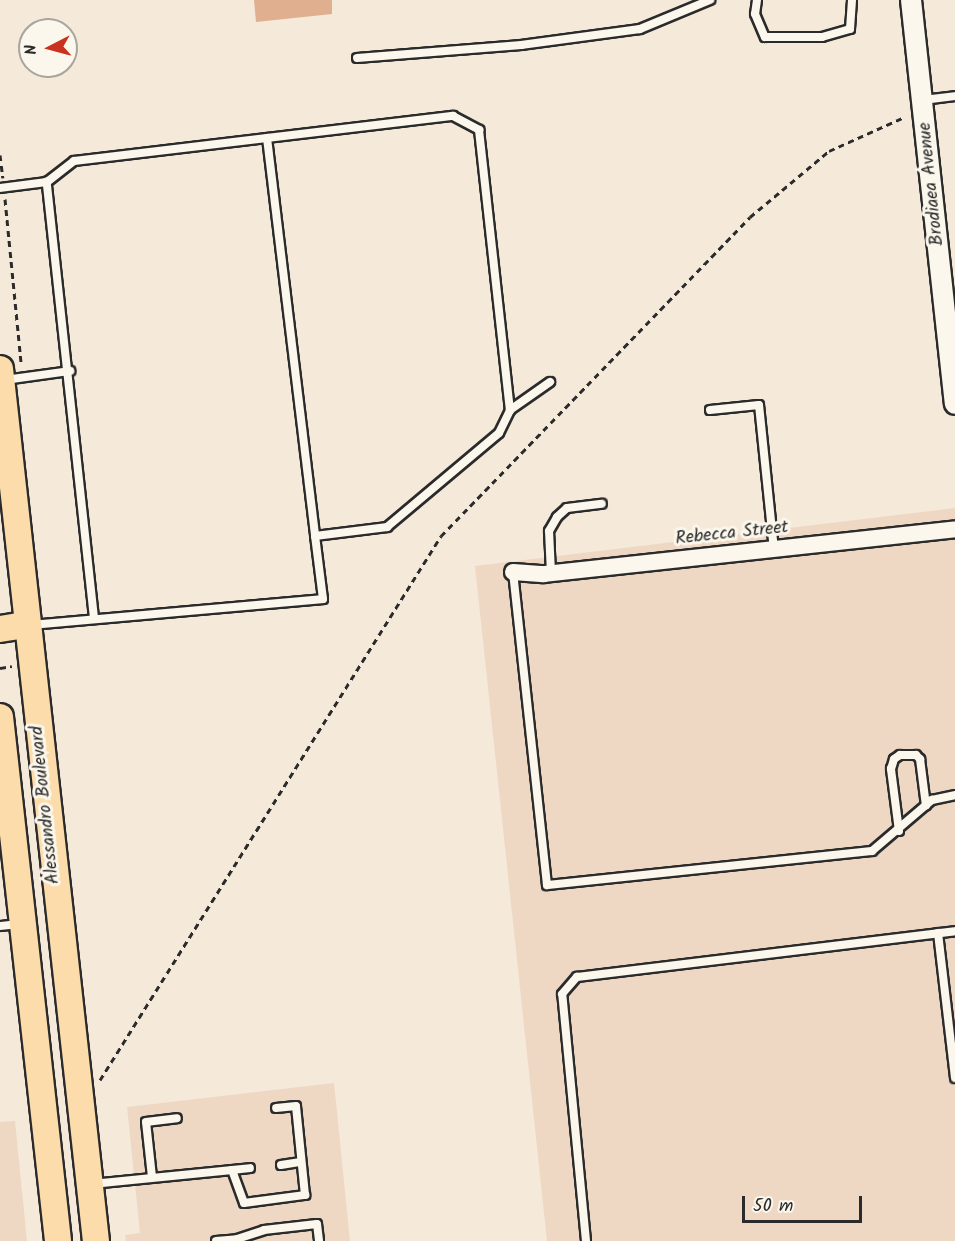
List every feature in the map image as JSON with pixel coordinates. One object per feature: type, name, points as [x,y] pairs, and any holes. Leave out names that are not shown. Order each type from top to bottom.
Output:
[{"type":"main road","name":"Alessandro Boulevard","points":[[1,374],[26,625],[96,1241]]},
{"type":"main road","points":[[0,628],[26,625]]},
{"type":"main road","name":"Alessandro Boulevard","points":[[0,717],[11,925],[46,1128],[58,1241]]},
{"type":"main road","points":[[46,1128],[61,1130],[66,1135],[80,1241]]},
{"type":"street","name":"Brodiaea Avenue","points":[[912,0],[922,100],[950,317],[955,404]]},
{"type":"street","name":"Rebecca Street","points":[[513,572],[551,573],[955,530]]},
{"type":"lane","points":[[357,58],[521,45],[640,29],[710,0]]},
{"type":"lane","points":[[757,0],[755,14],[765,38],[822,37],[850,29],[852,0]]},
{"type":"lane","points":[[922,100],[955,96]]},
{"type":"lane","points":[[0,188],[47,182],[74,161],[453,116],[479,130],[510,410]]},
{"type":"lane","points":[[26,625],[323,598],[267,138]]},
{"type":"lane","points":[[47,182],[70,371],[94,618]]},
{"type":"lane","points":[[1,374],[70,371]]},
{"type":"lane","points":[[315,536],[387,527],[499,433],[510,410],[550,382]]},
{"type":"lane","points":[[710,410],[759,405],[774,549]]},
{"type":"lane","points":[[551,573],[549,531],[557,517],[567,508],[602,504]]},
{"type":"lane","points":[[513,572],[547,885],[872,851],[899,831],[932,800],[955,795]]},
{"type":"lane","points":[[899,831],[891,769],[894,759],[900,755],[916,755],[920,759],[926,806]]},
{"type":"lane","points":[[586,1241],[562,994],[578,976],[955,931]]},
{"type":"lane","points":[[938,933],[955,1078]]},
{"type":"lane","points":[[232,1170],[244,1203],[305,1195],[296,1106],[276,1108]]},
{"type":"lane","points":[[152,1177],[146,1122],[177,1118]]},
{"type":"lane","points":[[281,1165],[301,1162]]},
{"type":"lane","points":[[89,1184],[250,1168]]},
{"type":"lane","points":[[216,1241],[237,1239],[264,1230],[317,1224],[319,1241]]},
{"type":"path","points":[[100,1080],[441,536],[750,218],[829,151],[902,118]]},
{"type":"shaded area","points":[[955,508],[955,1241],[547,1241],[475,566]]},
{"type":"shaded area","points":[[334,1083],[350,1241],[126,1241],[125,1235],[140,1233],[127,1107]]},
{"type":"shaded area","points":[[15,1121],[27,1241],[0,1241],[0,1122]]},
{"type":"building","points":[[254,0],[332,0],[332,14],[256,22]]}]
